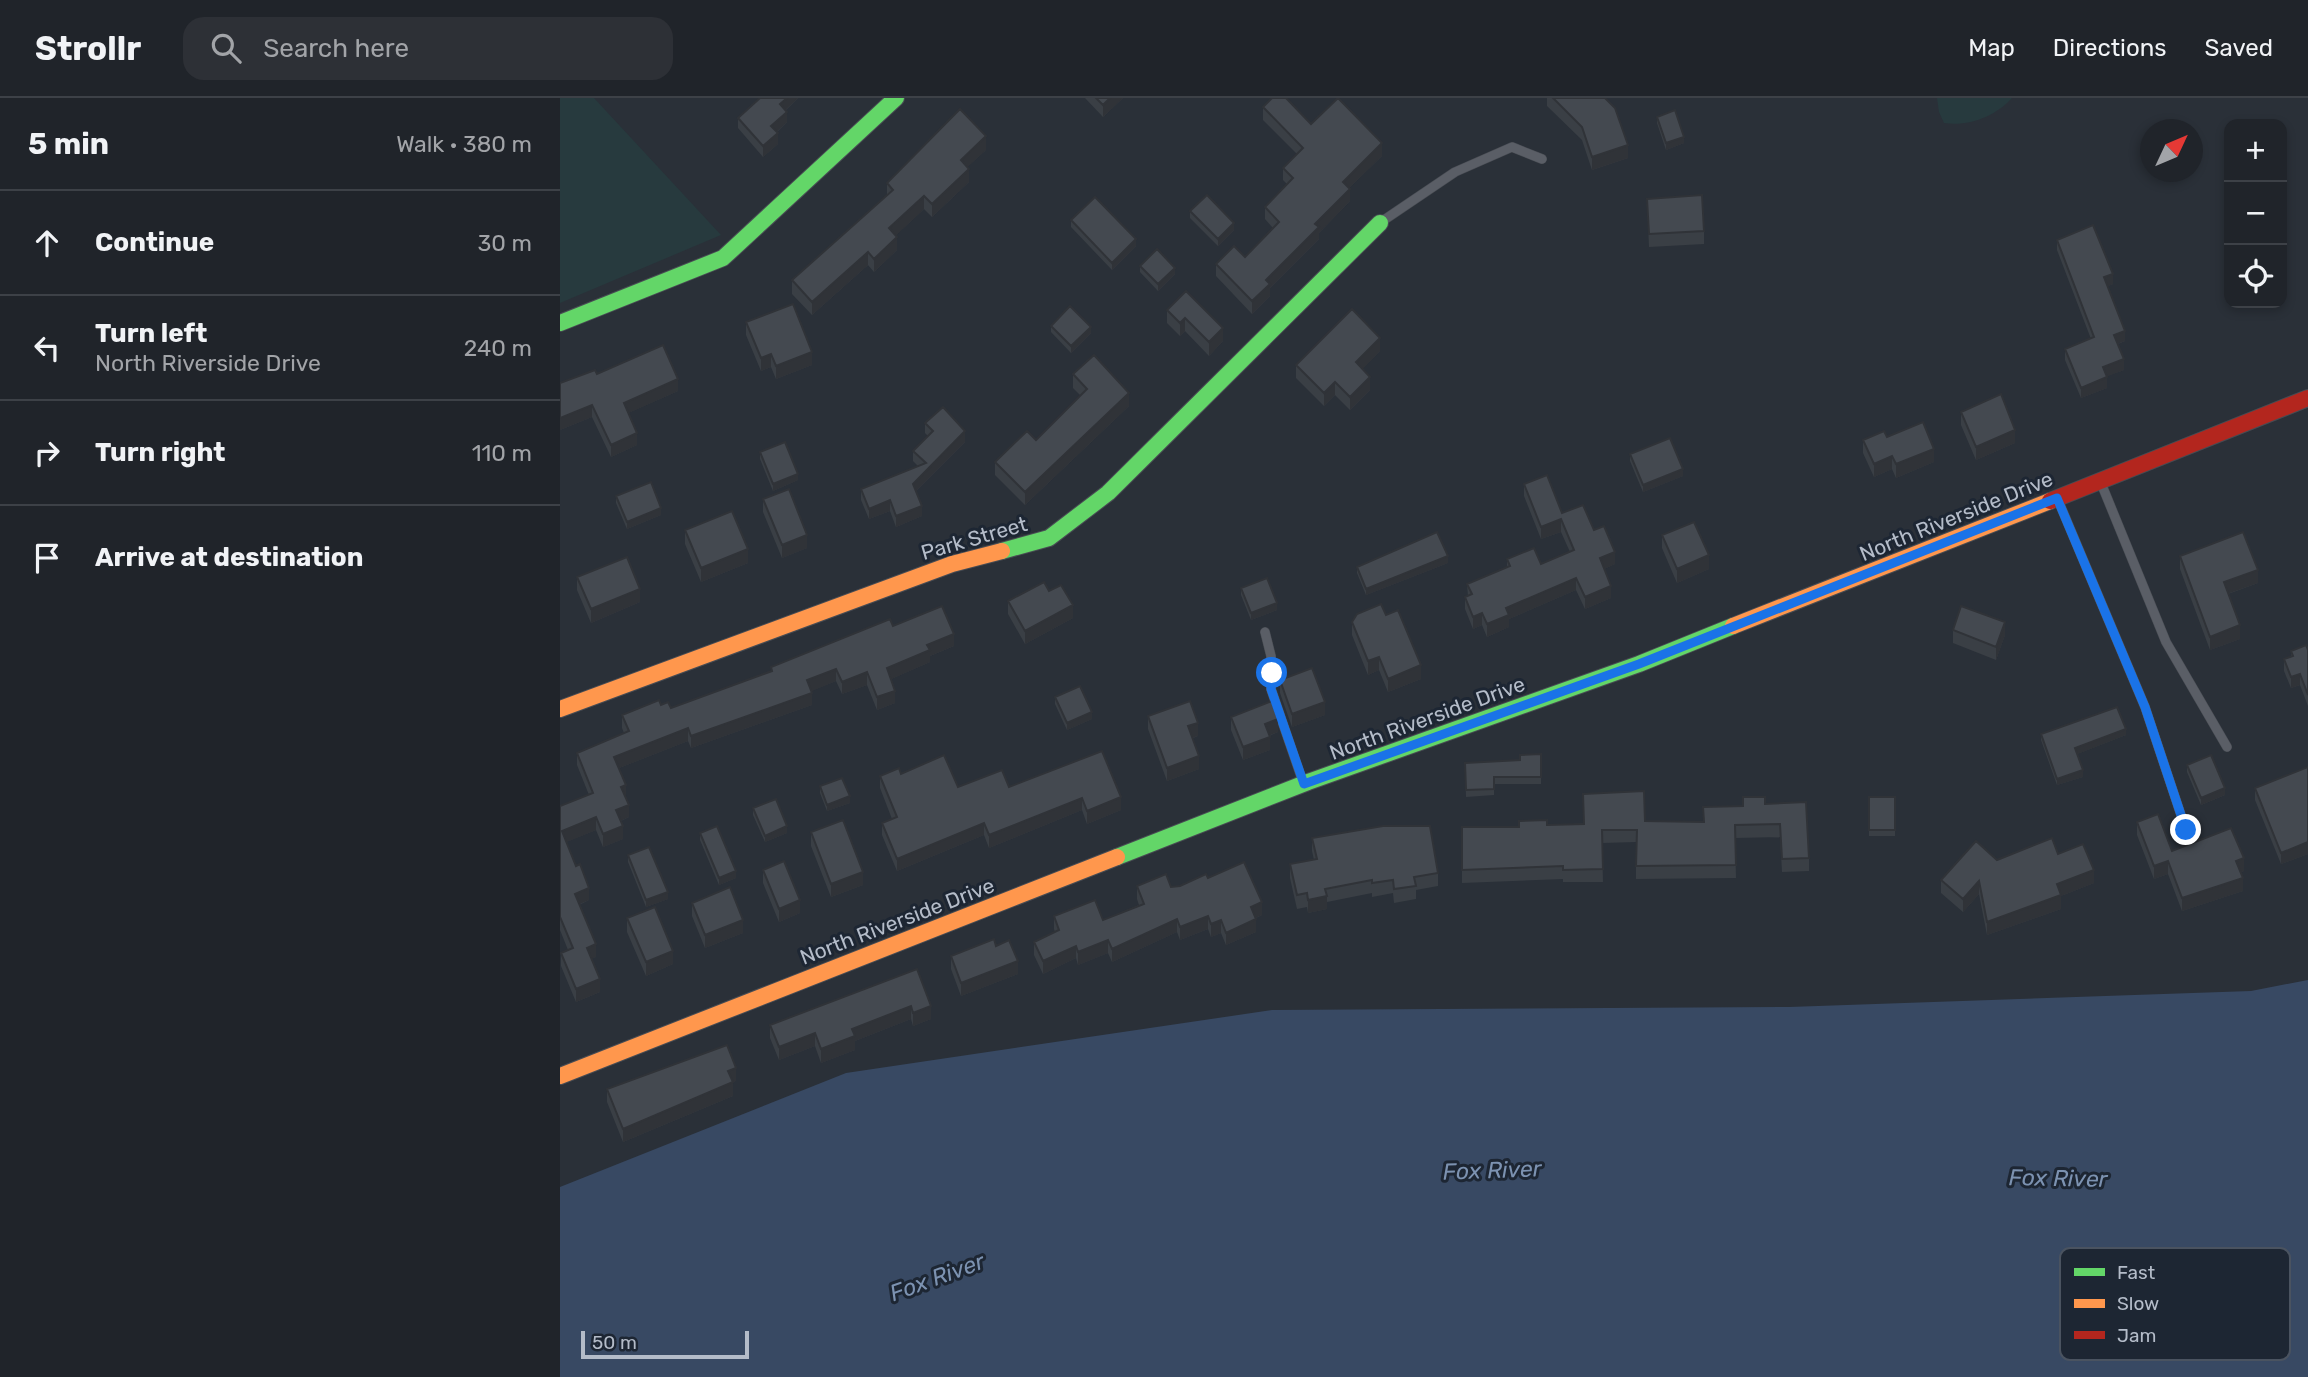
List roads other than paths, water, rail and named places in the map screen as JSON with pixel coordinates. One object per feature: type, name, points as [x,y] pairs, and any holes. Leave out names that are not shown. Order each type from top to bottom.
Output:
[{"type":"street","points":[[560,323],[723,258],[896,98]]},
{"type":"street","name":"Park Street","points":[[560,709],[952,564],[1049,538],[1108,493],[1380,223]]},
{"type":"street","name":"North Riverside Drive","points":[[560,1076],[1304,784],[1639,664],[2308,398]]},
{"type":"lane","points":[[1380,223],[1455,172],[1512,147],[1542,159]]},
{"type":"lane","points":[[2100,481],[2166,642],[2227,747]]},
{"type":"lane","points":[[2057,498],[2145,707],[2186,830]]},
{"type":"lane","points":[[1265,632],[1271,656],[1271,689],[1304,784]]},
{"type":"water","name":"Fox River","points":[[2308,980],[2308,1377],[560,1377],[560,1187],[846,1073],[1272,1010],[1789,1007],[2251,991]]}]
